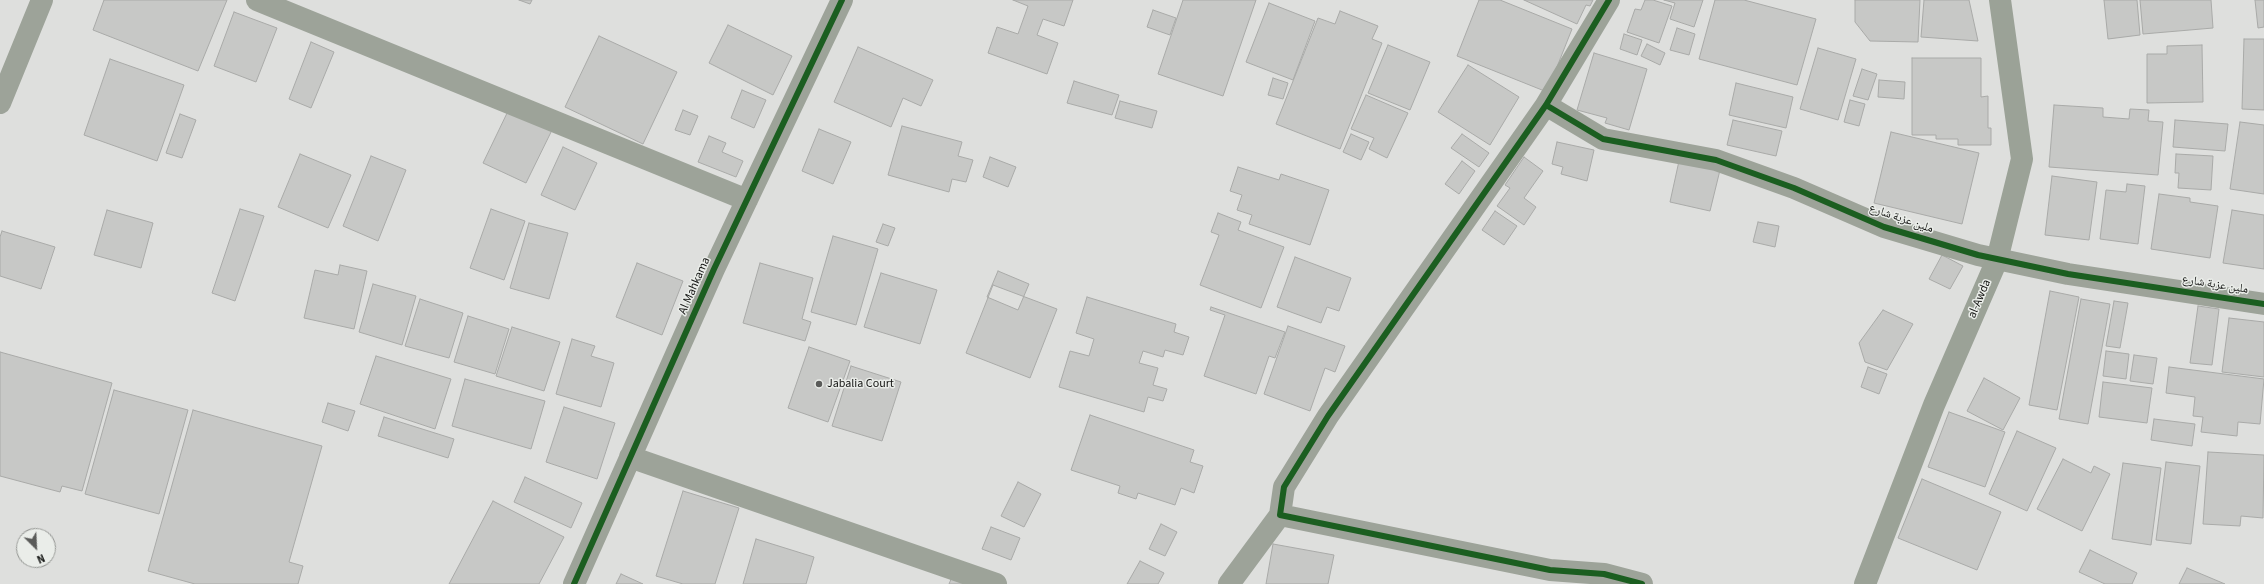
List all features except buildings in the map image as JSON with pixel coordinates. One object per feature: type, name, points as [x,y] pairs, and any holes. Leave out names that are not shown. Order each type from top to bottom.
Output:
[{"type":"main road","name":"al-Awda","points":[[1864,584],[1934,405],[1997,260],[2022,159],[2000,0]]},
{"type":"street","points":[[0,103],[42,0]]},
{"type":"street","points":[[257,0],[747,200]]},
{"type":"street","name":"Al Mahkama","points":[[574,584],[747,200],[842,0]]},
{"type":"street","points":[[1229,584],[1280,515],[1284,488],[1328,416],[1546,105],[1609,0]]},
{"type":"street","name":"ملين عزبة شارع","points":[[1546,105],[1603,139],[1716,160],[1794,188],[1884,227],[1997,260],[2068,274],[2264,304]]},
{"type":"street","points":[[630,457],[996,584]]},
{"type":"street","points":[[1280,515],[1550,570],[1604,574],[1642,584]]},
{"type":"cycle path","points":[[574,584],[714,269],[842,0]]},
{"type":"cycle path","points":[[1609,0],[1546,105],[1328,416],[1284,487],[1280,515],[1550,570],[1604,574],[1642,584]]},
{"type":"cycle path","points":[[1546,105],[1603,139],[1716,160],[1794,188],[1884,227],[1978,255],[2068,274],[2264,304]]},
{"type":"place","name":"Jabalia Court","points":[[819,384]]}]
